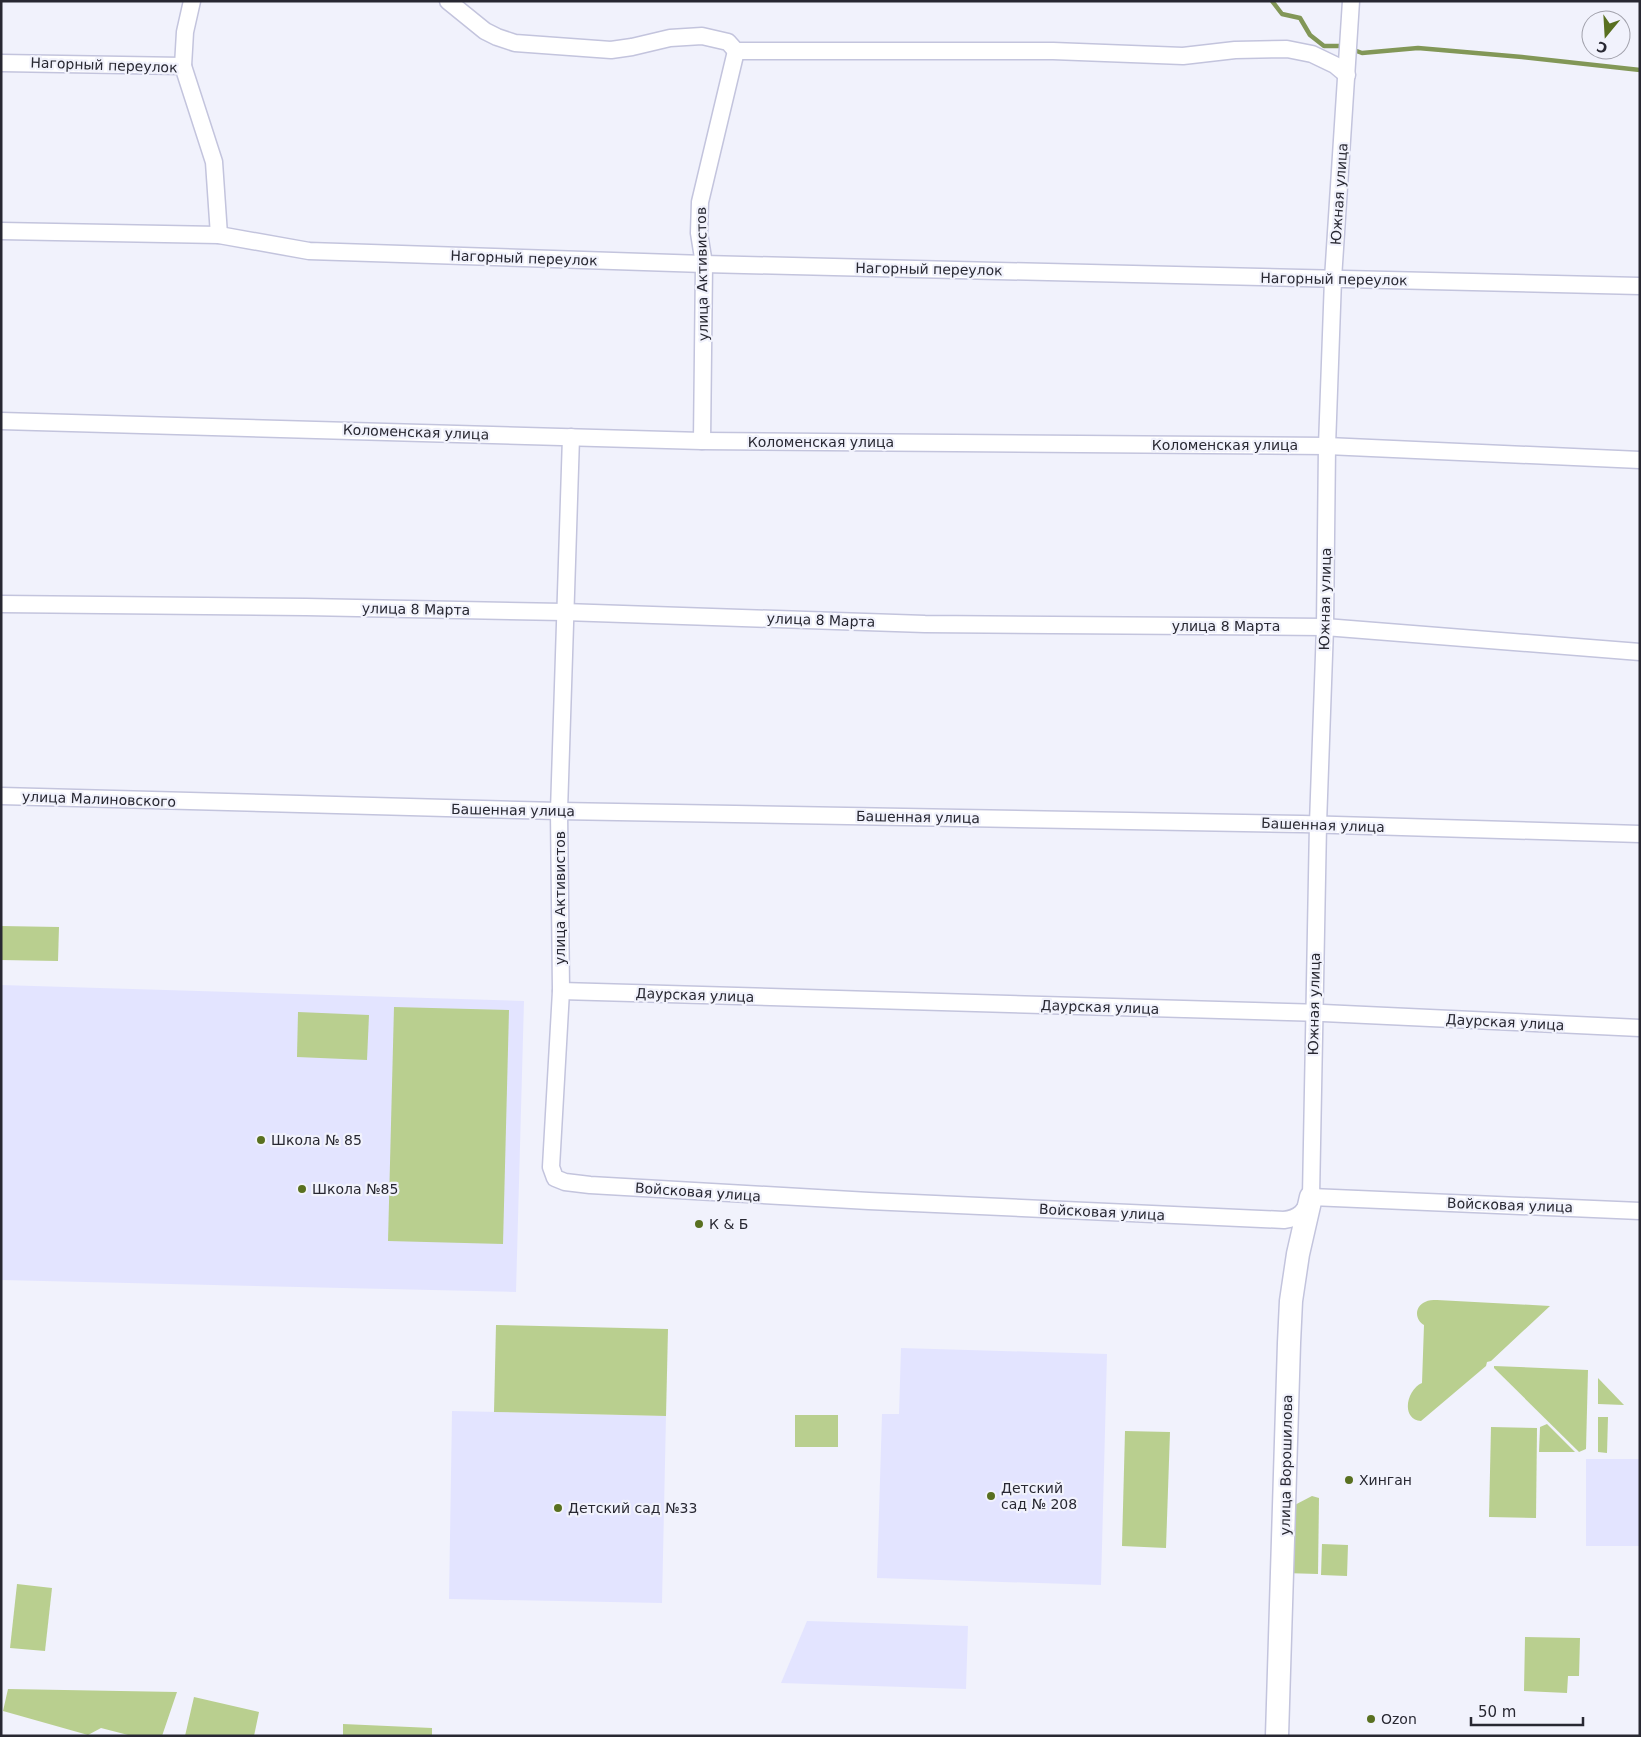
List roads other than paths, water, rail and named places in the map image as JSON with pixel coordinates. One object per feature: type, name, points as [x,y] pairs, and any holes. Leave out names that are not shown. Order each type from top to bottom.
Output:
[{"type":"main road","name":"улица Ворошилова","points":[[1277,1736],[1289,1343],[1298,1254],[1311,1197]]},
{"type":"street","points":[[183,66],[185,32],[192,1]]},
{"type":"street","points":[[448,1],[485,31],[514,43],[611,50],[670,38],[702,36],[728,42],[736,51],[1053,51],[1183,56],[1235,50],[1287,50],[1312,54],[1335,65],[1347,75]]},
{"type":"street","name":"Южная улица","points":[[1311,1197],[1318,824],[1325,626],[1327,446],[1333,279],[1351,1]]},
{"type":"street","name":"улица Активистов","points":[[702,441],[704,264],[699,233],[700,202],[736,51]]},
{"type":"street","name":"Нагорный переулок","points":[[1,63],[183,66],[214,162],[219,236]]},
{"type":"street","name":"Нагорный переулок","points":[[1,231],[219,236],[309,251],[704,264],[1640,286]]},
{"type":"street","name":"Коломенская улица","points":[[1,420],[702,441],[1327,446],[1640,460]]},
{"type":"street","name":"улица Активистов","points":[[555,1178],[551,1167],[561,990],[559,811],[571,437]]},
{"type":"street","name":"улица 8 Марта","points":[[1,604],[564,612],[924,624],[1325,626],[1640,652]]},
{"type":"street","name":"улица Малиновского","points":[[1,796],[197,802]]},
{"type":"street","name":"Башенная улица","points":[[197,802],[559,811],[1318,824],[1640,834]]},
{"type":"street","name":"Даурская улица","points":[[561,990],[1314,1013],[1640,1028]]},
{"type":"street","name":"Войсковая улица","points":[[555,1178],[565,1182],[590,1185],[789,1197],[1284,1220],[1293,1219],[1304,1212],[1311,1197],[1640,1211]]},
{"type":"waterway","points":[[1272,1],[1282,14],[1300,18],[1310,35],[1324,46],[1343,46],[1362,53],[1418,48],[1640,70]]},
{"type":"place","name":"Школа № 85","points":[[261,1140]]},
{"type":"place","name":"Школа №85","points":[[302,1189]]},
{"type":"place","name":"К & Б","points":[[699,1224]]},
{"type":"place","name":"Хинган","points":[[1349,1480]]},
{"type":"place","name":"Детский сад № 208","points":[[991,1496]]},
{"type":"place","name":"Детский сад №33","points":[[558,1508]]},
{"type":"place","name":"Ozon","points":[[1371,1719]]}]
